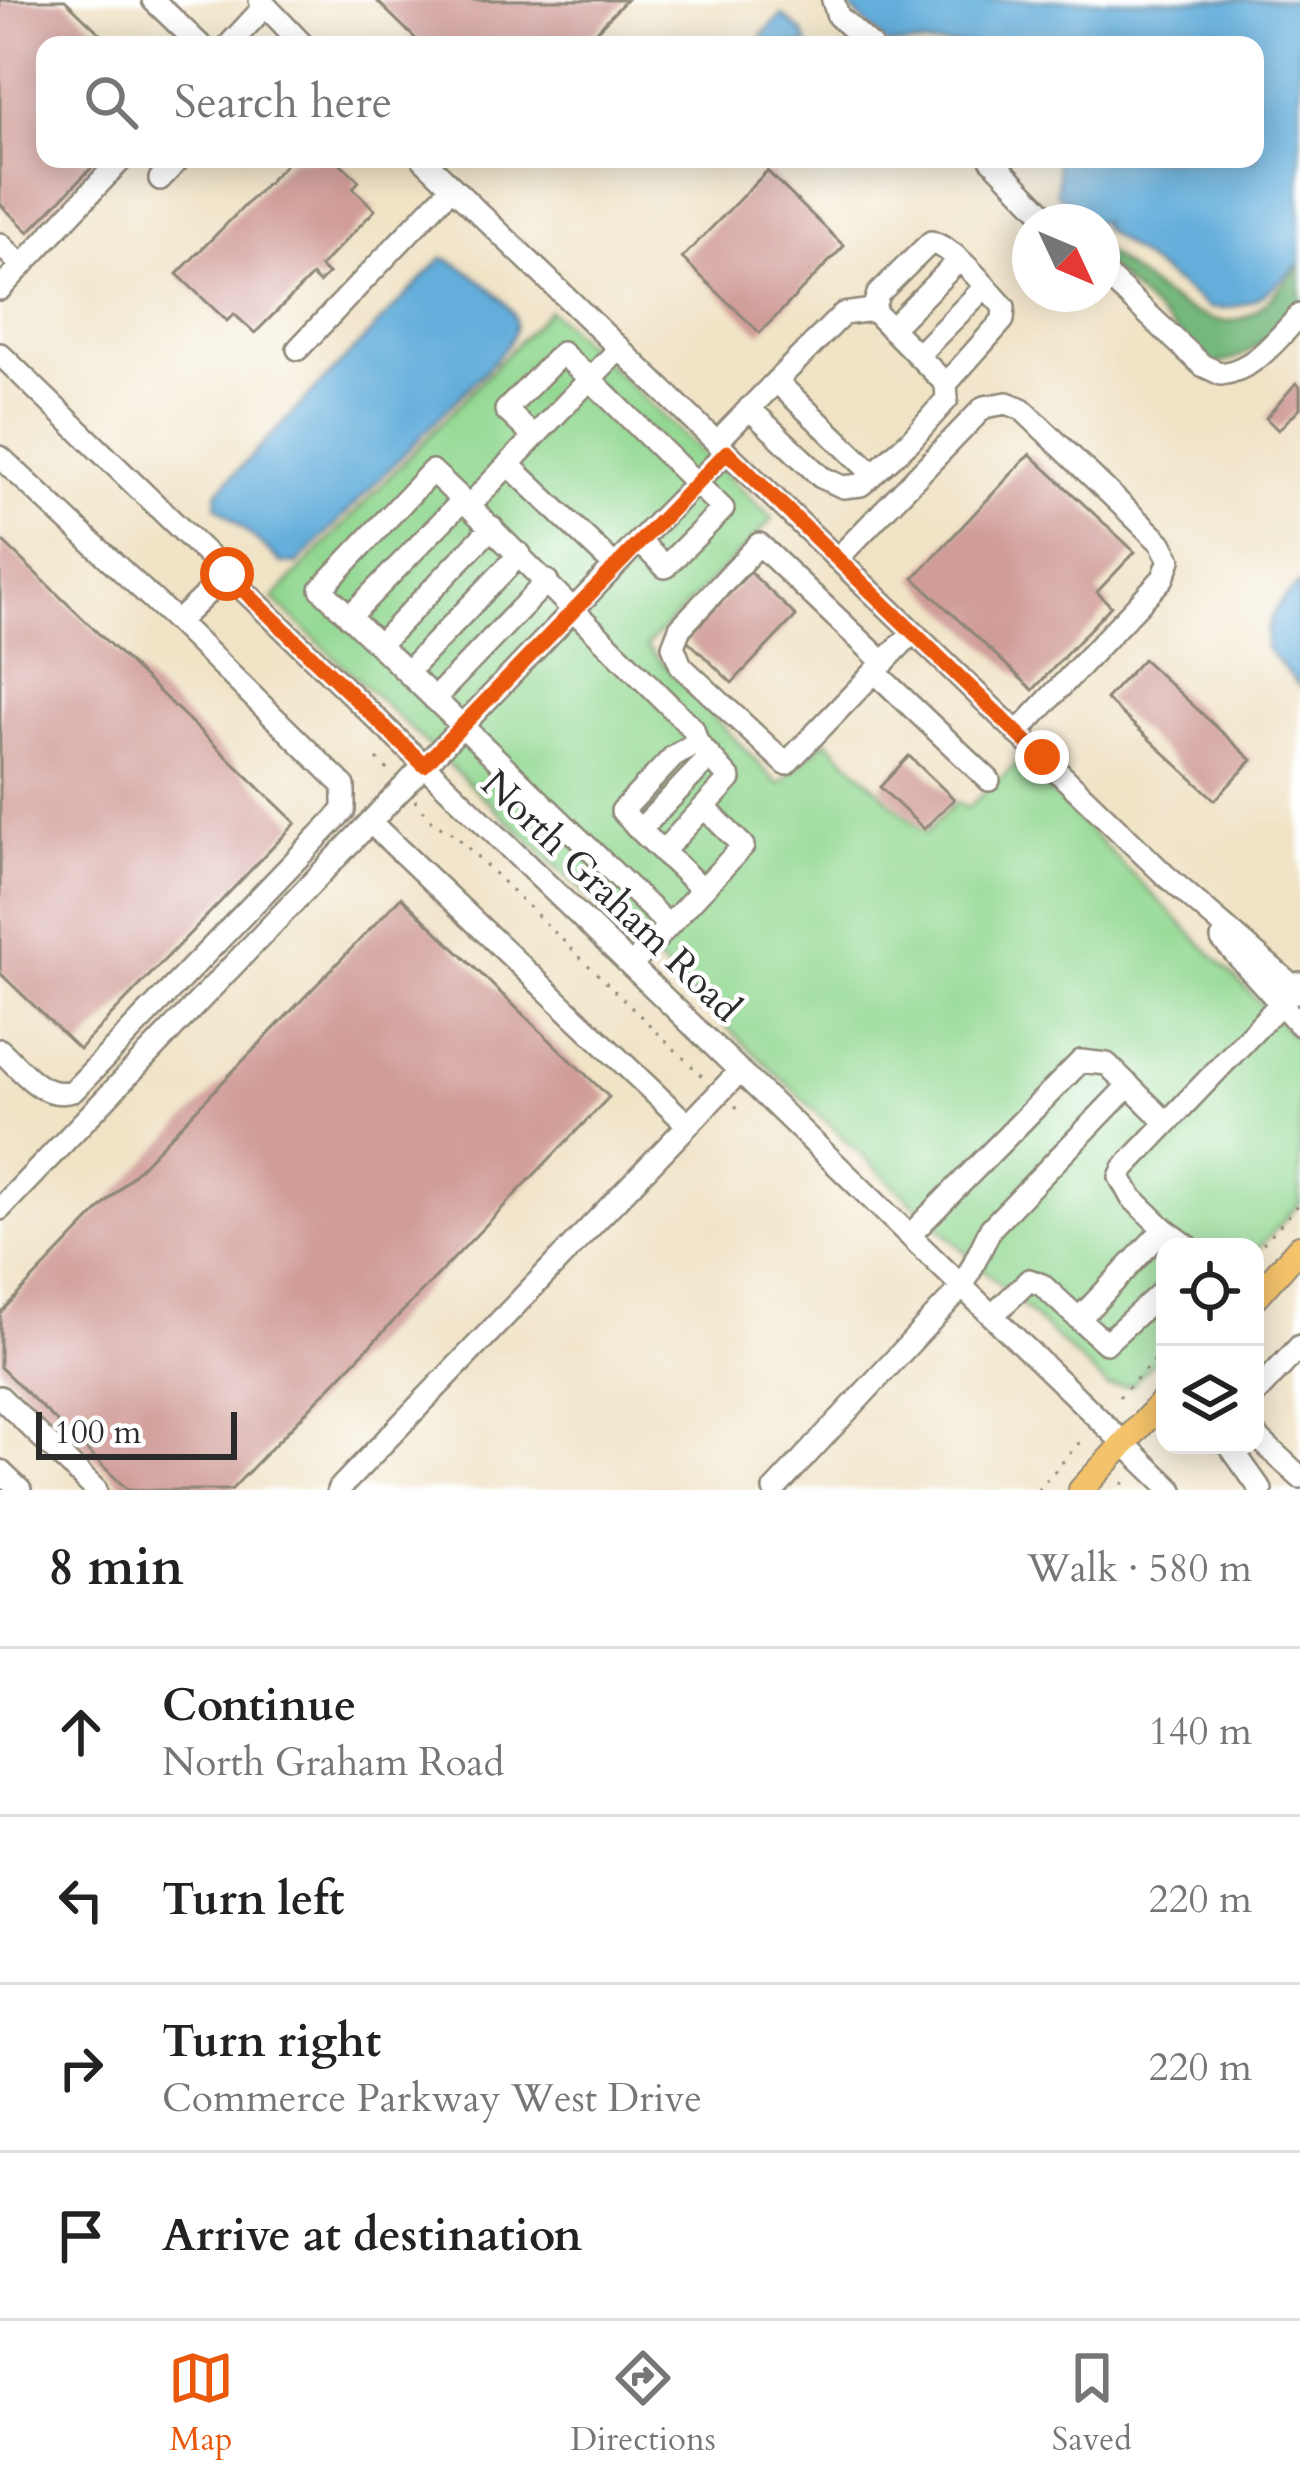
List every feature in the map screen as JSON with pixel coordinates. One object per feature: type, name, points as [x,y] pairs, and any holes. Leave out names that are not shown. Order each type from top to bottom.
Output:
[{"type":"main road","points":[[1264,1288],[1300,1247]]},
{"type":"main road","points":[[1081,1490],[1156,1409]]},
{"type":"street","points":[[154,0],[191,36]]},
{"type":"street","points":[[833,0],[838,16],[860,36]]},
{"type":"street","points":[[236,36],[262,3],[290,36]]},
{"type":"street","points":[[0,289],[114,168]]},
{"type":"street","points":[[160,179],[170,168]]},
{"type":"street","points":[[432,168],[1166,876],[1294,992],[1300,1025]]},
{"type":"street","points":[[1000,168],[1035,204]]},
{"type":"street","points":[[298,349],[452,187]]},
{"type":"street","points":[[873,310],[878,294],[932,242],[941,244],[985,287],[1004,307],[1003,320],[946,384]]},
{"type":"street","points":[[0,244],[22,266]]},
{"type":"street","points":[[892,329],[958,261]]},
{"type":"street","points":[[918,355],[985,287]]},
{"type":"street","points":[[1120,288],[1202,365],[1221,374],[1258,359],[1300,315]]},
{"type":"street","points":[[749,408],[830,483],[861,485],[947,399],[946,384],[873,310]]},
{"type":"street","points":[[0,1209],[696,483],[749,408],[843,314],[873,310]]},
{"type":"street","points":[[350,616],[620,348]]},
{"type":"street","points":[[533,437],[506,410],[562,353],[723,509],[665,567],[639,541]]},
{"type":"street","name":"North Graham Road","points":[[0,354],[1172,1490]]},
{"type":"street","points":[[776,381],[873,474]]},
{"type":"street","points":[[837,559],[983,406],[1007,403],[1022,409],[1162,543],[1170,560],[1162,578],[1017,733]]},
{"type":"street","points":[[0,457],[344,786],[344,810],[74,1091],[57,1096],[41,1089],[0,1050]]},
{"type":"street","points":[[508,464],[615,566]]},
{"type":"street","points":[[663,851],[730,779],[704,750],[693,729],[432,471],[321,589],[668,926]]},
{"type":"street","points":[[379,645],[492,527]]},
{"type":"street","points":[[914,632],[879,667],[786,764],[681,666],[673,646],[680,628],[759,544],[879,667],[989,780]]},
{"type":"street","points":[[406,672],[520,554]]},
{"type":"street","points":[[177,622],[227,574]]},
{"type":"street","points":[[434,699],[547,581]]},
{"type":"street","points":[[703,889],[640,830],[704,750]]},
{"type":"street","points":[[632,966],[743,846],[704,807]]},
{"type":"street","points":[[370,822],[688,1125]]},
{"type":"street","points":[[1177,1238],[1131,1197],[1120,1177],[1294,992]]},
{"type":"street","points":[[910,1235],[1081,1061],[1107,1064],[1167,1123]]},
{"type":"street","points":[[338,1490],[740,1071]]},
{"type":"street","points":[[774,1490],[963,1286],[991,1228],[1129,1085]]},
{"type":"street","points":[[1079,1319],[1164,1229]]},
{"type":"street","points":[[993,1315],[1029,1280],[1042,1285],[1106,1343],[1156,1297]]},
{"type":"street","points":[[1264,1384],[1300,1346]]},
{"type":"street","points":[[0,1397],[96,1490]]},
{"type":"street","points":[[1264,1443],[1300,1477]]},
{"type":"street","points":[[1235,1454],[1261,1490]]},
{"type":"street","points":[[0,1471],[20,1490]]},
{"type":"path","points":[[377,759],[428,820],[456,836],[742,1112]]},
{"type":"path","points":[[1264,1242],[1300,1203]]},
{"type":"path","points":[[1119,1397],[1156,1358]]},
{"type":"path","points":[[1038,1490],[1080,1442]]},
{"type":"path","points":[[1122,1482],[1130,1490]]},
{"type":"green space","points":[[1120,263],[1189,310],[1227,321],[1252,314],[1300,266],[1300,302],[1250,351],[1211,364],[1120,279]]},
{"type":"green space","points":[[549,310],[773,519],[646,646],[779,785],[826,740],[925,834],[956,802],[967,808],[1020,761],[1300,1043],[1300,1203],[1264,1242],[1264,1238],[1156,1238],[1156,1359],[1132,1385],[1108,1387],[273,599]]},
{"type":"water","points":[[842,0],[1300,0],[1300,262],[1249,302],[1209,308],[1120,241],[1120,204],[1070,204],[1056,193],[1057,168],[1264,168],[1264,36],[879,36]]},
{"type":"water","points":[[782,15],[804,36],[762,36]]},
{"type":"water","points":[[442,258],[472,274],[504,303],[515,320],[512,337],[297,564],[282,563],[216,505],[218,491]]},
{"type":"water","points":[[1300,584],[1300,687],[1266,648],[1274,612]]},
{"type":"building","points":[[0,0],[65,0],[103,36],[36,36],[36,168],[91,168],[29,232],[0,204]]},
{"type":"building","points":[[376,0],[626,0],[592,36],[413,36]]},
{"type":"building","points":[[282,168],[345,168],[359,181],[353,188],[375,210],[320,267],[328,274],[319,283],[312,276],[255,333],[234,314],[227,321],[177,274]]},
{"type":"building","points":[[767,171],[844,246],[760,333],[682,258]]},
{"type":"building","points":[[1296,383],[1300,408],[1278,430],[1266,418]]},
{"type":"building","points":[[1030,454],[1135,552],[1097,592],[1111,606],[1033,690],[914,578]]},
{"type":"building","points":[[0,539],[296,823],[79,1049],[0,973]]},
{"type":"building","points":[[750,572],[796,616],[732,683],[686,639]]},
{"type":"building","points":[[1143,659],[1252,760],[1215,800],[1106,699]]},
{"type":"building","points":[[909,756],[954,799],[924,829],[880,787]]},
{"type":"building","points":[[401,897],[609,1097],[231,1490],[128,1490],[0,1367],[0,1313]]},
{"type":"route","points":[[227,574],[424,765],[727,452],[1042,757]]}]
